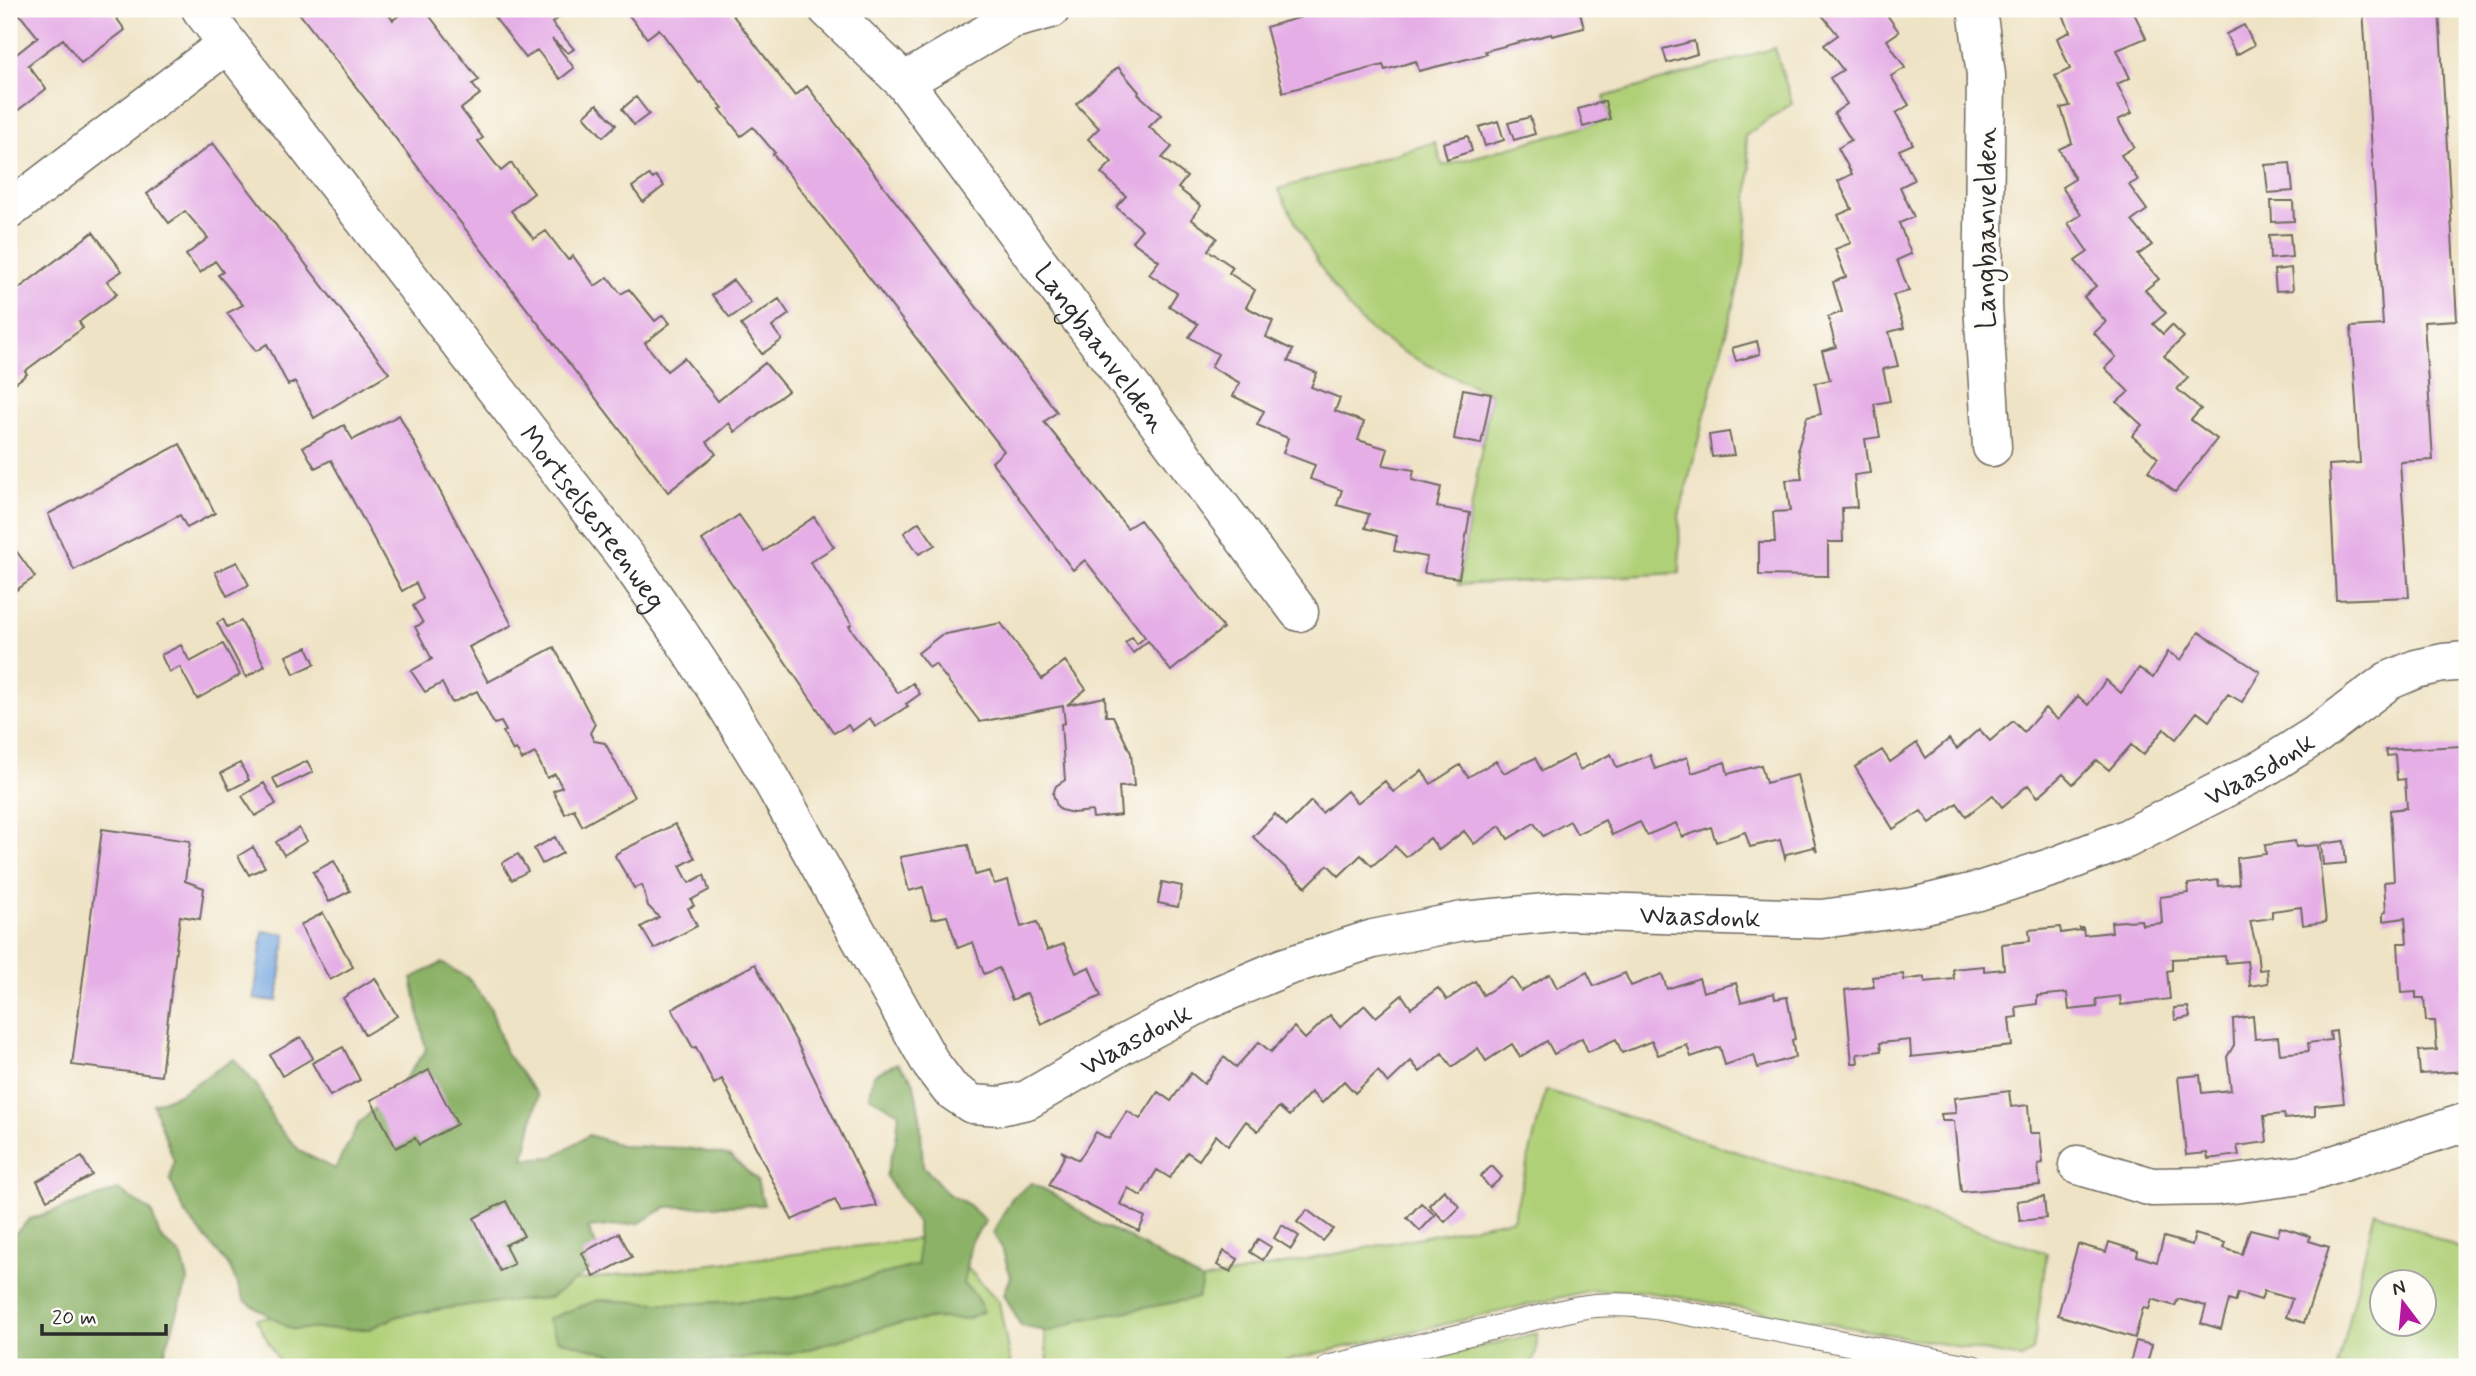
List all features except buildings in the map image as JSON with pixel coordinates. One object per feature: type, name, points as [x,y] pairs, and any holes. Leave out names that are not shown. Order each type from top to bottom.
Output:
[{"type":"street","name":"Mortselsesteenweg","points":[[201,9],[629,561],[675,627],[770,777],[931,1064]]},
{"type":"street","name":"Langbaanvelden","points":[[828,9],[904,82],[1299,612]]},
{"type":"street","points":[[904,82],[1010,20],[1051,9]]},
{"type":"street","name":"Langbaanvelden","points":[[1977,9],[1986,75],[1983,305],[1992,447]]},
{"type":"street","points":[[9,209],[227,44]]},
{"type":"street","name":"Waasdonk","points":[[931,1064],[950,1089],[972,1104],[1000,1106],[1027,1100],[1207,1000],[1285,967],[1373,939],[1464,921],[1565,911],[1821,919],[1913,907],[1979,891],[2056,866],[2126,839],[2264,768],[2316,736],[2389,681],[2416,669],[2467,661]]},
{"type":"street","points":[[2078,1165],[2152,1186],[2217,1186],[2302,1175],[2467,1122]]},
{"type":"lane","points":[[1329,1367],[1605,1303],[1658,1308],[1973,1367]]},
{"type":"green space","points":[[1775,48],[1792,103],[1745,136],[1750,168],[1744,263],[1679,516],[1680,573],[1458,585],[1491,394],[1404,352],[1362,322],[1321,268],[1278,189],[1435,142],[1443,166],[1610,119],[1604,97]]},
{"type":"green space","points":[[442,963],[468,978],[490,1007],[506,1053],[538,1096],[524,1159],[553,1157],[589,1135],[624,1146],[686,1148],[730,1156],[757,1180],[764,1205],[667,1207],[639,1223],[588,1228],[603,1260],[550,1298],[469,1305],[398,1316],[369,1329],[291,1329],[245,1301],[229,1266],[186,1215],[170,1180],[174,1161],[153,1104],[179,1094],[234,1059],[258,1087],[275,1124],[301,1152],[335,1169],[359,1123],[401,1084],[426,1050],[412,978]]},
{"type":"green space","points":[[897,1063],[913,1080],[920,1116],[923,1166],[948,1194],[966,1203],[986,1221],[971,1242],[963,1284],[973,1292],[984,1311],[967,1319],[936,1318],[891,1325],[799,1352],[706,1362],[615,1355],[558,1340],[547,1319],[598,1300],[680,1304],[793,1298],[918,1265],[917,1223],[886,1176],[896,1140],[899,1113],[869,1096],[873,1075]]},
{"type":"green space","points":[[1546,1090],[2047,1253],[2033,1351],[2022,1358],[1632,1290],[1588,1291],[1258,1367],[1049,1367],[1041,1312],[1513,1219]]},
{"type":"green space","points":[[1032,1183],[1057,1196],[1098,1224],[1124,1235],[1202,1281],[1198,1298],[1080,1320],[1050,1332],[1021,1326],[1004,1294],[1011,1277],[1002,1248],[993,1233],[1012,1198]]},
{"type":"green space","points":[[118,1190],[151,1211],[160,1237],[182,1257],[188,1280],[165,1351],[170,1367],[9,1367],[9,1239],[30,1219]]},
{"type":"green space","points":[[2375,1211],[2467,1252],[2467,1367],[2337,1367]]},
{"type":"green space","points":[[952,1235],[947,1246],[999,1302],[1011,1367],[282,1367],[256,1319]]},
{"type":"green space","points":[[1537,1333],[1536,1353],[1530,1367],[1397,1367]]},
{"type":"water","points":[[263,931],[286,934],[277,1001],[254,999]]}]
